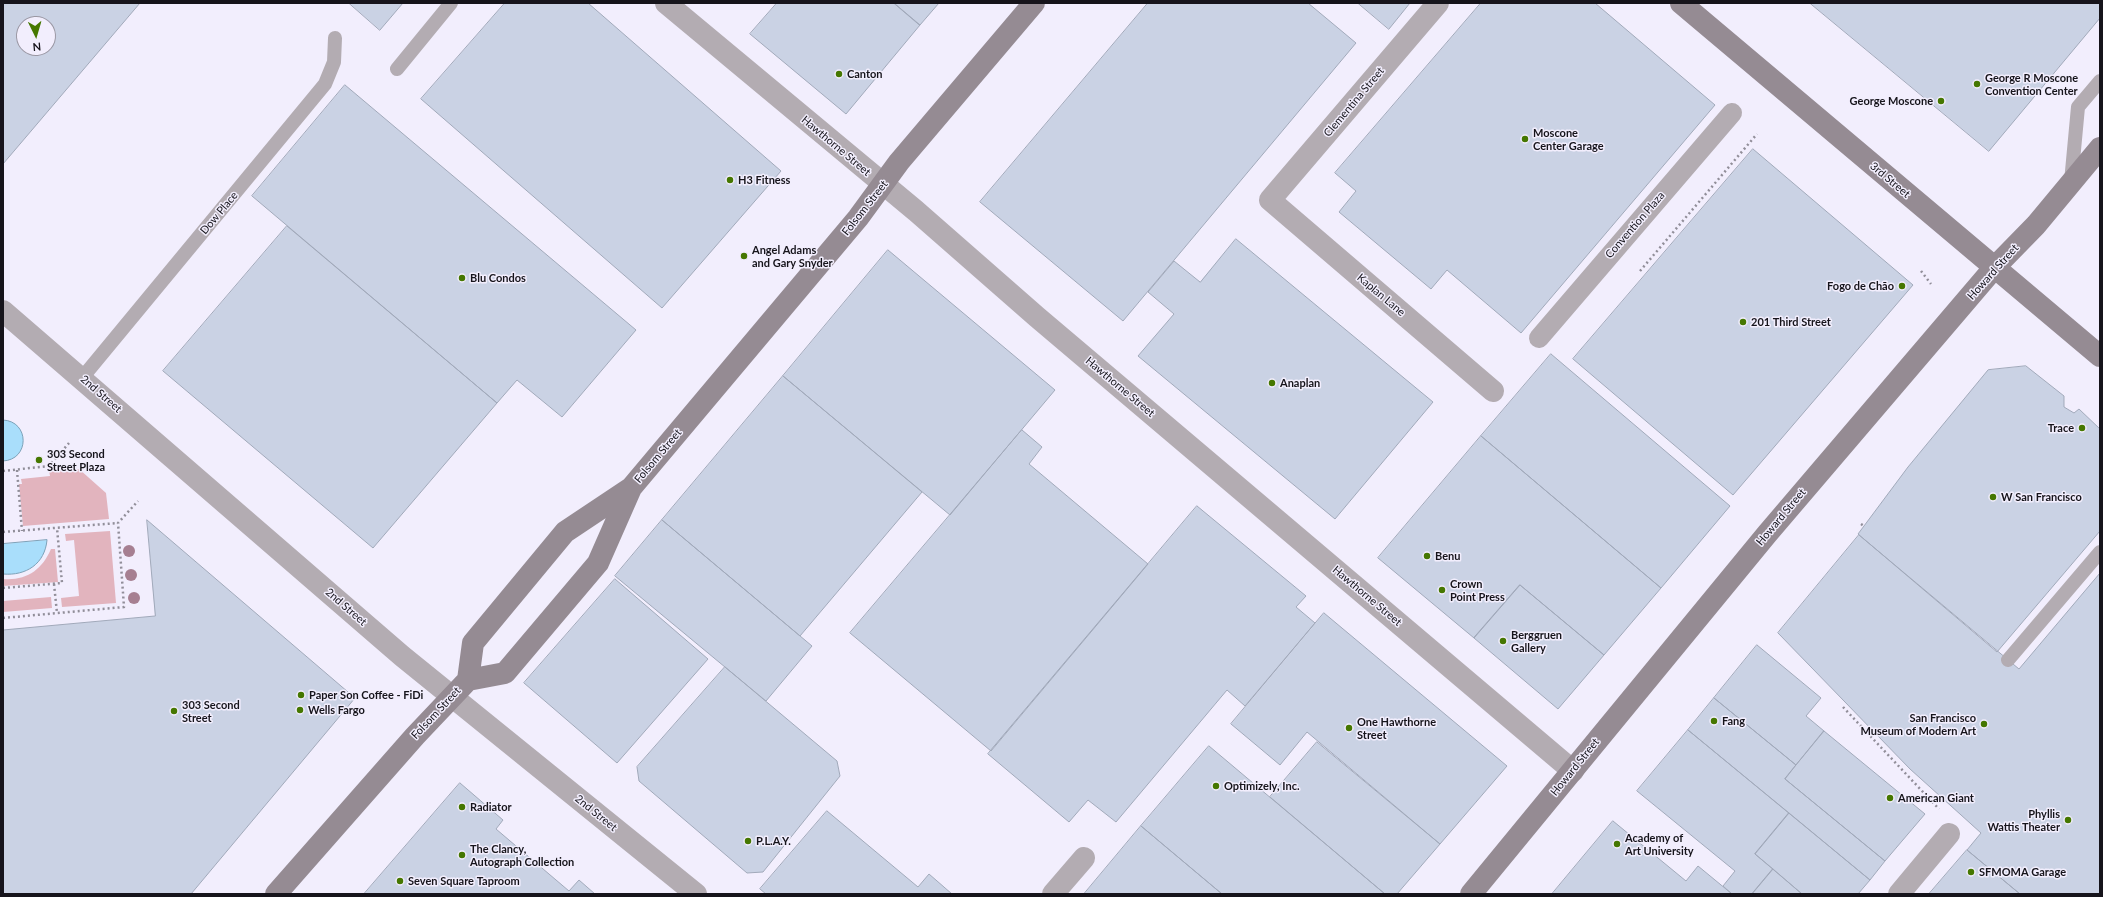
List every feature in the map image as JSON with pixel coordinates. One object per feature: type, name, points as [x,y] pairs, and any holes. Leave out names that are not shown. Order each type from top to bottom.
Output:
[{"type":"main road","name":"Folsom Street","points":[[276,894],[415,736],[468,680],[473,643],[566,532],[631,488],[858,218],[899,162],[1034,3]]},
{"type":"main road","name":"3rd Street","points":[[1681,3],[2100,356]]},
{"type":"main road","name":"Howard Street","points":[[1471,894],[1767,534],[1994,268],[2036,225],[2100,148]]},
{"type":"main road","points":[[468,680],[505,673],[598,563],[631,488]]},
{"type":"street","name":"Hawthorne Street","points":[[666,3],[883,185],[1573,771]]},
{"type":"street","name":"Clementina Street","points":[[1270,200],[1438,3]]},
{"type":"street","name":"Convention Plaza","points":[[1539,338],[1732,113]]},
{"type":"street","name":"Kaplan Lane","points":[[1270,200],[1493,391]]},
{"type":"street","name":"2nd Street","points":[[3,311],[402,656],[692,893]]},
{"type":"street","points":[[1899,894],[1949,834]]},
{"type":"street","points":[[1053,894],[1084,858]]},
{"type":"lane","points":[[397,69],[451,3]]},
{"type":"lane","name":"Dow Place","points":[[82,378],[325,84],[334,62],[335,38]]},
{"type":"lane","points":[[2071,182],[2078,107],[2100,81]]},
{"type":"lane","points":[[2008,660],[2100,552]]},
{"type":"path","points":[[1640,271],[1757,134]]},
{"type":"path","points":[[1920,271],[1931,284]]},
{"type":"path","points":[[3,471],[49,466],[70,443]]},
{"type":"path","points":[[17,470],[22,531]]},
{"type":"path","points":[[3,618],[124,607],[118,524],[138,501]]},
{"type":"path","points":[[3,532],[118,524]]},
{"type":"path","points":[[3,588],[62,583],[57,528]]},
{"type":"path","points":[[54,584],[57,613]]},
{"type":"path","points":[[1843,707],[1941,812]]},
{"type":"shaded area","points":[[79,469],[106,493],[109,519],[23,526],[19,484],[22,484],[21,479],[50,476],[49,471]]},
{"type":"shaded area","points":[[110,531],[116,603],[62,607],[61,598],[79,596],[74,540],[66,541],[65,534]]},
{"type":"shaded area","points":[[51,549],[55,549],[58,582],[3,586],[3,579],[19,578],[32,573],[43,563]]},
{"type":"shaded area","points":[[51,597],[52,608],[3,612],[3,601]]},
{"type":"water","points":[[3,420],[12,422],[18,427],[22,433],[23,440],[22,448],[18,454],[12,459],[3,461]]},
{"type":"water","points":[[47,540],[43,556],[33,567],[19,573],[3,574],[3,544]]},
{"type":"building","points":[[3,3],[140,3],[3,164]]},
{"type":"building","points":[[349,3],[403,3],[380,30]]},
{"type":"building","points":[[505,3],[588,3],[781,171],[662,308],[421,99]]},
{"type":"building","name":"Canton","points":[[777,3],[894,3],[920,25],[846,114],[750,34]]},
{"type":"building","points":[[894,3],[939,3],[920,25]]},
{"type":"building","points":[[1148,3],[1308,3],[1356,43],[1123,321],[980,202]]},
{"type":"building","points":[[1358,3],[1410,3],[1389,29]]},
{"type":"building","name":"Moscone Center Garage","points":[[1481,3],[1595,3],[1715,105],[1521,333],[1447,270],[1431,289],[1339,212],[1356,191],[1335,173]]},
{"type":"building","name":"George R Moscone Convention Center","points":[[1810,3],[2100,3],[2100,18],[1989,151]]},
{"type":"building","name":"Blu Condos","points":[[345,85],[636,330],[562,417],[517,380],[497,403],[252,196]]},
{"type":"building","name":"201 Third Street","points":[[1753,149],[1913,285],[1733,495],[1573,359]]},
{"type":"building","points":[[287,226],[497,403],[373,548],[163,371]]},
{"type":"building","points":[[1236,239],[1433,402],[1335,519],[1138,356],[1174,314],[1148,292],[1174,261],[1200,282]]},
{"type":"building","points":[[888,250],[1055,390],[950,515],[783,376]]},
{"type":"building","points":[[1551,354],[1730,506],[1661,588],[1481,436]]},
{"type":"building","name":"W San Francisco","points":[[2026,366],[2064,396],[2064,407],[2074,413],[2079,409],[2100,429],[2100,531],[1997,652],[1858,534],[1908,467],[1988,370]]},
{"type":"building","points":[[783,376],[922,492],[800,636],[662,520]]},
{"type":"building","points":[[1022,430],[1042,447],[1029,464],[1148,564],[991,751],[850,633]]},
{"type":"building","points":[[1481,436],[1661,588],[1604,655],[1520,585],[1474,638],[1378,558]]},
{"type":"building","points":[[1197,506],[1306,596],[1296,607],[1315,623],[1245,706],[1227,690],[1116,822],[1088,800],[1069,822],[988,754]]},
{"type":"building","name":"303 Second Street","points":[[147,520],[355,698],[191,894],[3,894],[3,630],[155,616]]},
{"type":"building","points":[[662,520],[812,646],[766,701],[615,576]]},
{"type":"building","name":"San Francisco Museum of Modern Art","points":[[1859,535],[2019,669],[2100,573],[2100,894],[2020,894],[1967,850],[1981,833],[1910,769],[1778,633]]},
{"type":"building","points":[[615,579],[708,659],[617,763],[524,683]]},
{"type":"building","points":[[1520,585],[1604,655],[1558,709],[1474,638]]},
{"type":"building","name":"One Hawthorne Street","points":[[1324,613],[1507,766],[1440,844],[1307,732],[1280,765],[1231,724]]},
{"type":"building","points":[[1757,645],[1821,698],[1806,716],[1824,731],[1796,765],[1714,698]]},
{"type":"building","points":[[725,667],[837,761],[840,776],[763,872],[747,873],[639,781],[637,767]]},
{"type":"building","points":[[1714,698],[1796,765],[1785,779],[1885,861],[1870,880],[1688,730]]},
{"type":"building","points":[[1688,730],[1789,813],[1755,854],[1773,869],[1752,894],[1732,894],[1723,886],[1735,871],[1637,791]]},
{"type":"building","points":[[1824,731],[1925,814],[1885,861],[1785,779]]},
{"type":"building","points":[[1317,742],[1440,844],[1397,894],[1385,894],[1270,797]]},
{"type":"building","name":"Optimizely, Inc.","points":[[1209,746],[1385,894],[1222,894],[1141,826]]},
{"type":"building","name":"The Clancy, Autograph Collection","points":[[460,783],[503,820],[496,829],[569,891],[579,880],[595,894],[364,894]]},
{"type":"building","points":[[827,811],[918,887],[929,874],[952,894],[766,894],[760,889]]},
{"type":"building","points":[[1789,813],[1870,880],[1858,894],[1802,894],[1755,854]]},
{"type":"building","name":"Academy of Art University","points":[[1613,821],[1686,881],[1698,866],[1732,894],[1552,894]]},
{"type":"building","points":[[1141,826],[1222,894],[1084,894]]},
{"type":"building","name":"SFMOMA Garage","points":[[1967,850],[2020,894],[1929,894]]},
{"type":"building","points":[[1773,869],[1802,894],[1752,894]]},
{"type":"place","name":"Canton","points":[[839,74]]},
{"type":"place","name":"George R Moscone Convention Center","points":[[1977,84]]},
{"type":"place","name":"George Moscone","points":[[1941,101]]},
{"type":"place","name":"Moscone Center Garage","points":[[1525,139]]},
{"type":"place","name":"H3 Fitness","points":[[730,180]]},
{"type":"place","name":"Angel Adams and Gary Snyder","points":[[744,256]]},
{"type":"place","name":"Blu Condos","points":[[462,278]]},
{"type":"place","name":"Fogo de Chão","points":[[1902,286]]},
{"type":"place","name":"201 Third Street","points":[[1743,322]]},
{"type":"place","name":"Anaplan","points":[[1272,383]]},
{"type":"place","name":"Trace","points":[[2082,428]]},
{"type":"place","name":"303 Second Street Plaza","points":[[39,460]]},
{"type":"place","name":"W San Francisco","points":[[1993,497]]},
{"type":"place","name":"Benu","points":[[1427,556]]},
{"type":"place","name":"Crown Point Press","points":[[1442,590]]},
{"type":"place","name":"Berggruen Gallery","points":[[1503,641]]},
{"type":"place","name":"Paper Son Coffee - FiDi","points":[[301,695]]},
{"type":"place","name":"Wells Fargo","points":[[300,710]]},
{"type":"place","name":"303 Second Street","points":[[174,711]]},
{"type":"place","name":"Fang","points":[[1714,721]]},
{"type":"place","name":"San Francisco Museum of Modern Art","points":[[1984,724]]},
{"type":"place","name":"One Hawthorne Street","points":[[1349,728]]},
{"type":"place","name":"Optimizely, Inc.","points":[[1216,786]]},
{"type":"place","name":"American Giant","points":[[1890,798]]},
{"type":"place","name":"Radiator","points":[[462,807]]},
{"type":"place","name":"Phyllis Wattis Theater","points":[[2068,820]]},
{"type":"place","name":"P.L.A.Y.","points":[[748,841]]},
{"type":"place","name":"Academy of Art University","points":[[1617,844]]},
{"type":"place","name":"The Clancy, Autograph Collection","points":[[462,855]]},
{"type":"place","name":"SFMOMA Garage","points":[[1971,872]]},
{"type":"place","name":"Seven Square Taproom","points":[[400,881]]}]
